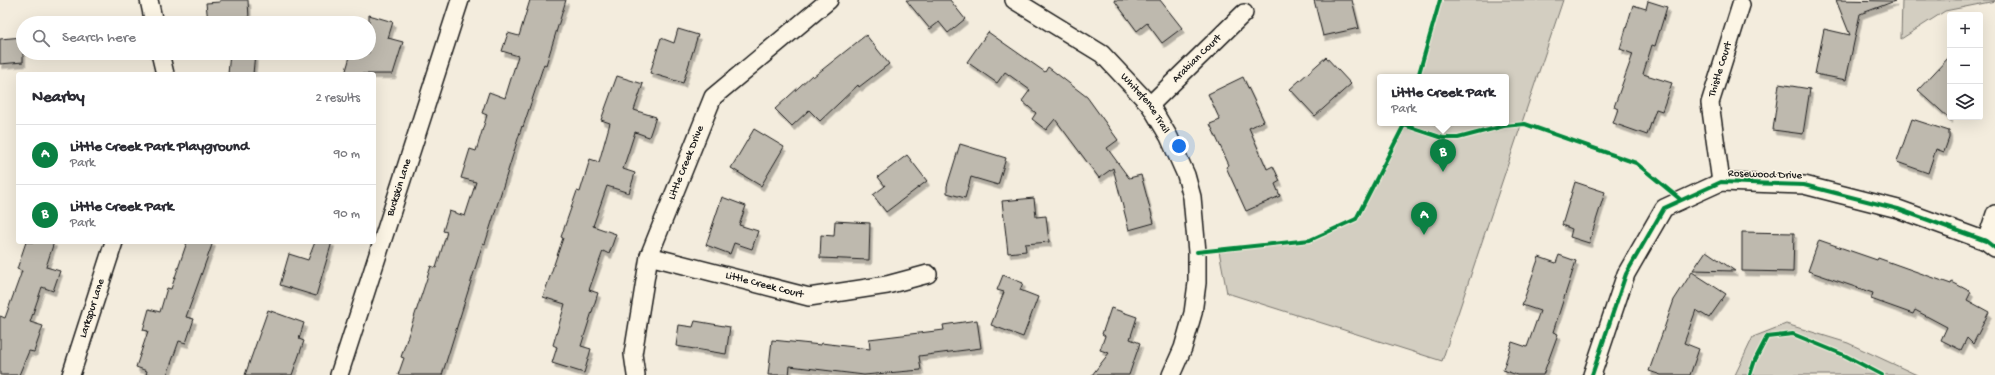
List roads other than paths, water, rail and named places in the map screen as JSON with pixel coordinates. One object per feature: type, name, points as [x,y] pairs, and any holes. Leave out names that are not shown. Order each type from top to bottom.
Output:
[{"type":"street","points":[[149,0],[152,16]]},
{"type":"street","name":"Buckskin Lane","points":[[339,375],[460,0]]},
{"type":"street","name":"Little Creek Drive","points":[[636,375],[633,354],[649,256],[714,96],[828,0]]},
{"type":"street","name":"Whitefence Trail","points":[[1014,0],[1102,54],[1150,105],[1169,137],[1186,175],[1192,197],[1197,252],[1197,283],[1193,313],[1183,348],[1171,375]]},
{"type":"street","name":"Thistle Court","points":[[1721,182],[1710,103],[1741,5]]},
{"type":"street","name":"Arabian Court","points":[[1150,105],[1244,13]]},
{"type":"street","points":[[162,60],[165,72]]},
{"type":"street","name":"Rosewood Drive","points":[[1592,375],[1626,274],[1664,208],[1721,182],[1804,185],[1898,209],[1990,245]]},
{"type":"street","points":[[1990,245],[1995,214]]},
{"type":"street","name":"Larkspur Lane","points":[[71,375],[113,244]]},
{"type":"street","name":"Little Creek Court","points":[[649,256],[809,297],[887,285],[928,274]]},
{"type":"place","name":"Little Creek Park","points":[[1443,172]]},
{"type":"place","name":"Little Creek Park Playground","points":[[1424,235]]}]
